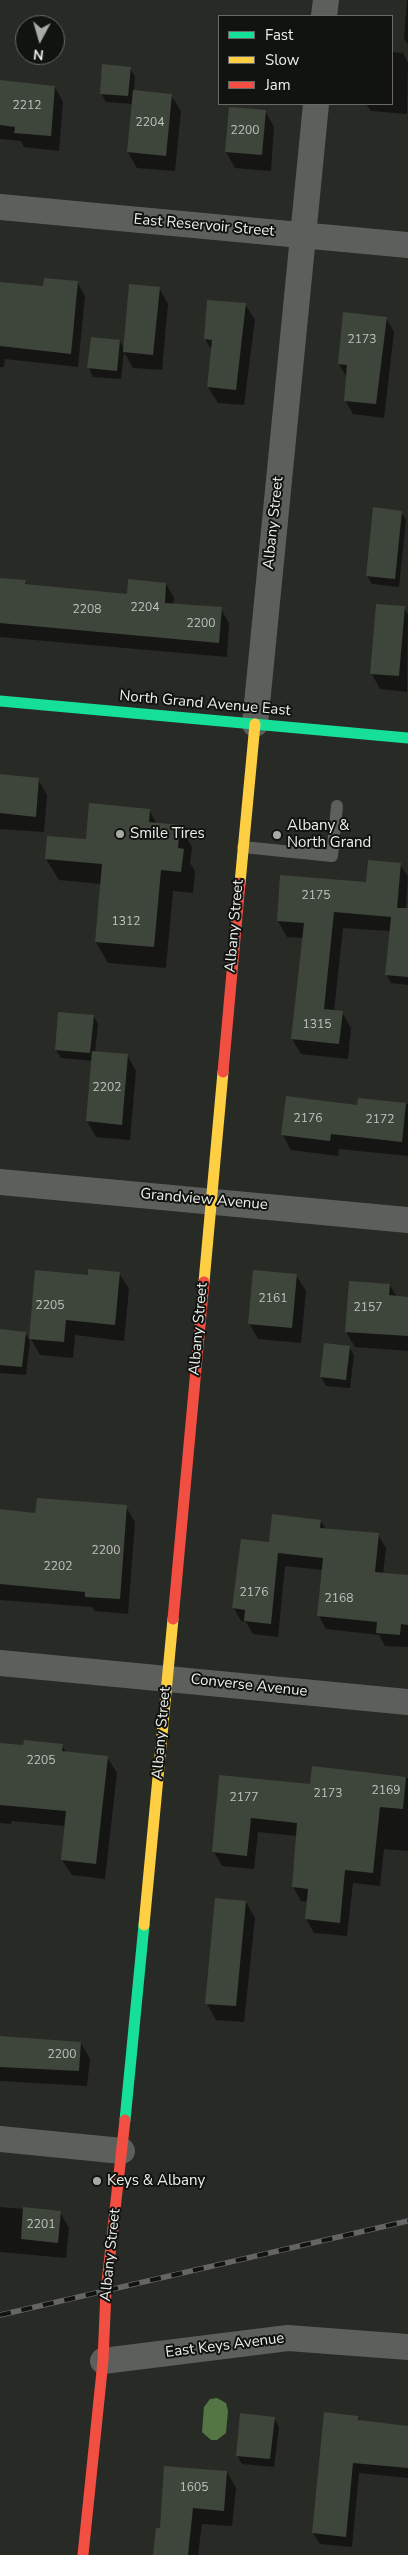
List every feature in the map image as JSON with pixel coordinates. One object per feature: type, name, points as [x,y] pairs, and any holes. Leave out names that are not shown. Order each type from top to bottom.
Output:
[{"type":"street","points":[[324,15],[326,0]]},
{"type":"street","name":"Albany Street","points":[[83,2555],[103,2361],[106,2291],[122,2150],[167,1678],[254,724],[316,105]]},
{"type":"street","name":"East Reservoir Street","points":[[0,207],[408,245]]},
{"type":"street","name":"North Grand Avenue East","points":[[0,701],[408,738]]},
{"type":"street","name":"Grandview Avenue","points":[[0,1182],[210,1200],[408,1220]]},
{"type":"street","name":"Converse Avenue","points":[[0,1663],[408,1702]]},
{"type":"street","points":[[0,2139],[122,2150]]},
{"type":"street","name":"East Keys Avenue","points":[[103,2361],[288,2338],[408,2348]]},
{"type":"lane","points":[[243,847],[332,856],[337,806]]},
{"type":"shaded area","points":[[217,2398],[226,2403],[228,2411],[226,2433],[217,2440],[211,2440],[202,2432],[204,2407],[210,2399]]},
{"type":"building","points":[[102,64],[131,67],[128,96],[100,94]]},
{"type":"building","points":[[0,80],[55,86],[51,136],[14,133],[15,127],[0,125]]},
{"type":"building","points":[[133,90],[172,94],[166,156],[127,152]]},
{"type":"building","points":[[229,107],[266,110],[262,155],[225,152]]},
{"type":"building","points":[[44,278],[78,281],[71,354],[0,346],[0,282],[43,286]]},
{"type":"building","points":[[129,284],[160,287],[153,355],[123,352]]},
{"type":"building","points":[[207,300],[246,303],[236,390],[207,387],[212,340],[204,339]]},
{"type":"building","points":[[343,312],[387,317],[376,404],[344,401],[347,365],[338,364]]},
{"type":"building","points":[[91,337],[120,340],[117,371],[87,368]]},
{"type":"building","points":[[373,507],[402,511],[395,579],[366,576]]},
{"type":"building","points":[[0,578],[26,580],[25,584],[127,594],[128,579],[166,583],[165,603],[222,607],[219,643],[0,623]]},
{"type":"building","points":[[376,604],[405,606],[399,676],[370,674]]},
{"type":"building","points":[[0,774],[39,778],[36,817],[0,813]]},
{"type":"building","points":[[89,803],[150,809],[149,822],[180,825],[178,848],[184,849],[181,872],[161,870],[154,947],[95,942],[102,864],[45,859],[47,836],[86,839]]},
{"type":"building","points":[[368,860],[401,863],[397,908],[408,908],[408,977],[385,975],[391,917],[334,912],[324,1009],[343,1011],[339,1044],[291,1039],[304,923],[277,921],[280,875],[366,882]]},
{"type":"building","points":[[58,1012],[94,1015],[90,1053],[55,1050]]},
{"type":"building","points":[[92,1051],[128,1054],[122,1125],[86,1121]]},
{"type":"building","points":[[286,1096],[357,1105],[358,1098],[406,1103],[402,1142],[331,1134],[330,1141],[281,1135]]},
{"type":"building","points":[[88,1269],[120,1272],[115,1325],[66,1320],[64,1342],[29,1339],[35,1270],[88,1275]]},
{"type":"building","points":[[253,1270],[297,1274],[292,1328],[248,1324]]},
{"type":"building","points":[[349,1281],[390,1284],[389,1295],[408,1297],[408,1336],[345,1332]]},
{"type":"building","points":[[0,1329],[26,1332],[22,1367],[0,1365]]},
{"type":"building","points":[[324,1343],[350,1346],[346,1380],[320,1377]]},
{"type":"building","points":[[37,1498],[127,1505],[120,1599],[85,1597],[85,1592],[0,1584],[0,1509],[35,1513]]},
{"type":"building","points":[[272,1514],[321,1520],[320,1528],[379,1533],[375,1572],[408,1575],[408,1625],[401,1624],[400,1635],[376,1633],[377,1622],[317,1616],[323,1558],[278,1553],[271,1624],[244,1621],[245,1610],[232,1608],[241,1539],[269,1542]]},
{"type":"building","points":[[24,1740],[63,1744],[62,1751],[108,1756],[96,1864],[61,1860],[66,1811],[0,1805],[0,1743],[23,1745]]},
{"type":"building","points":[[312,1766],[406,1777],[403,1809],[380,1807],[373,1873],[345,1870],[340,1923],[305,1919],[308,1889],[292,1887],[297,1823],[251,1818],[247,1856],[212,1852],[219,1775],[310,1784]]},
{"type":"building","points":[[215,1898],[246,1901],[236,2006],[205,2004]]},
{"type":"building","points":[[0,2036],[81,2042],[79,2071],[0,2067]]},
{"type":"building","points":[[23,2207],[61,2211],[58,2243],[21,2239]]},
{"type":"building","points":[[324,2412],[358,2416],[358,2420],[408,2426],[408,2468],[353,2463],[346,2537],[312,2533]]},
{"type":"building","points":[[240,2413],[275,2417],[270,2459],[236,2456]]},
{"type":"building","points":[[164,2466],[227,2471],[224,2511],[193,2508],[188,2555],[153,2555],[156,2528],[160,2528]]},
{"type":"railway","points":[[0,2315],[408,2221]]},
{"type":"traffic: fast","points":[[0,701],[408,738]]},
{"type":"traffic: fast","points":[[125,2120],[144,1925]]},
{"type":"traffic: slow","points":[[240,883],[255,724]]},
{"type":"traffic: slow","points":[[204,1282],[223,1072]]},
{"type":"traffic: slow","points":[[144,1925],[173,1619]]},
{"type":"traffic: jam","points":[[223,1072],[240,883]]},
{"type":"traffic: jam","points":[[173,1619],[204,1282]]},
{"type":"traffic: jam","points":[[83,2555],[103,2361],[106,2291],[125,2120]]},
{"type":"place","name":"Smile Tires","points":[[120,834]]},
{"type":"place","name":"Albany & North Grand","points":[[277,835]]},
{"type":"place","name":"Keys & Albany","points":[[97,2181]]}]
